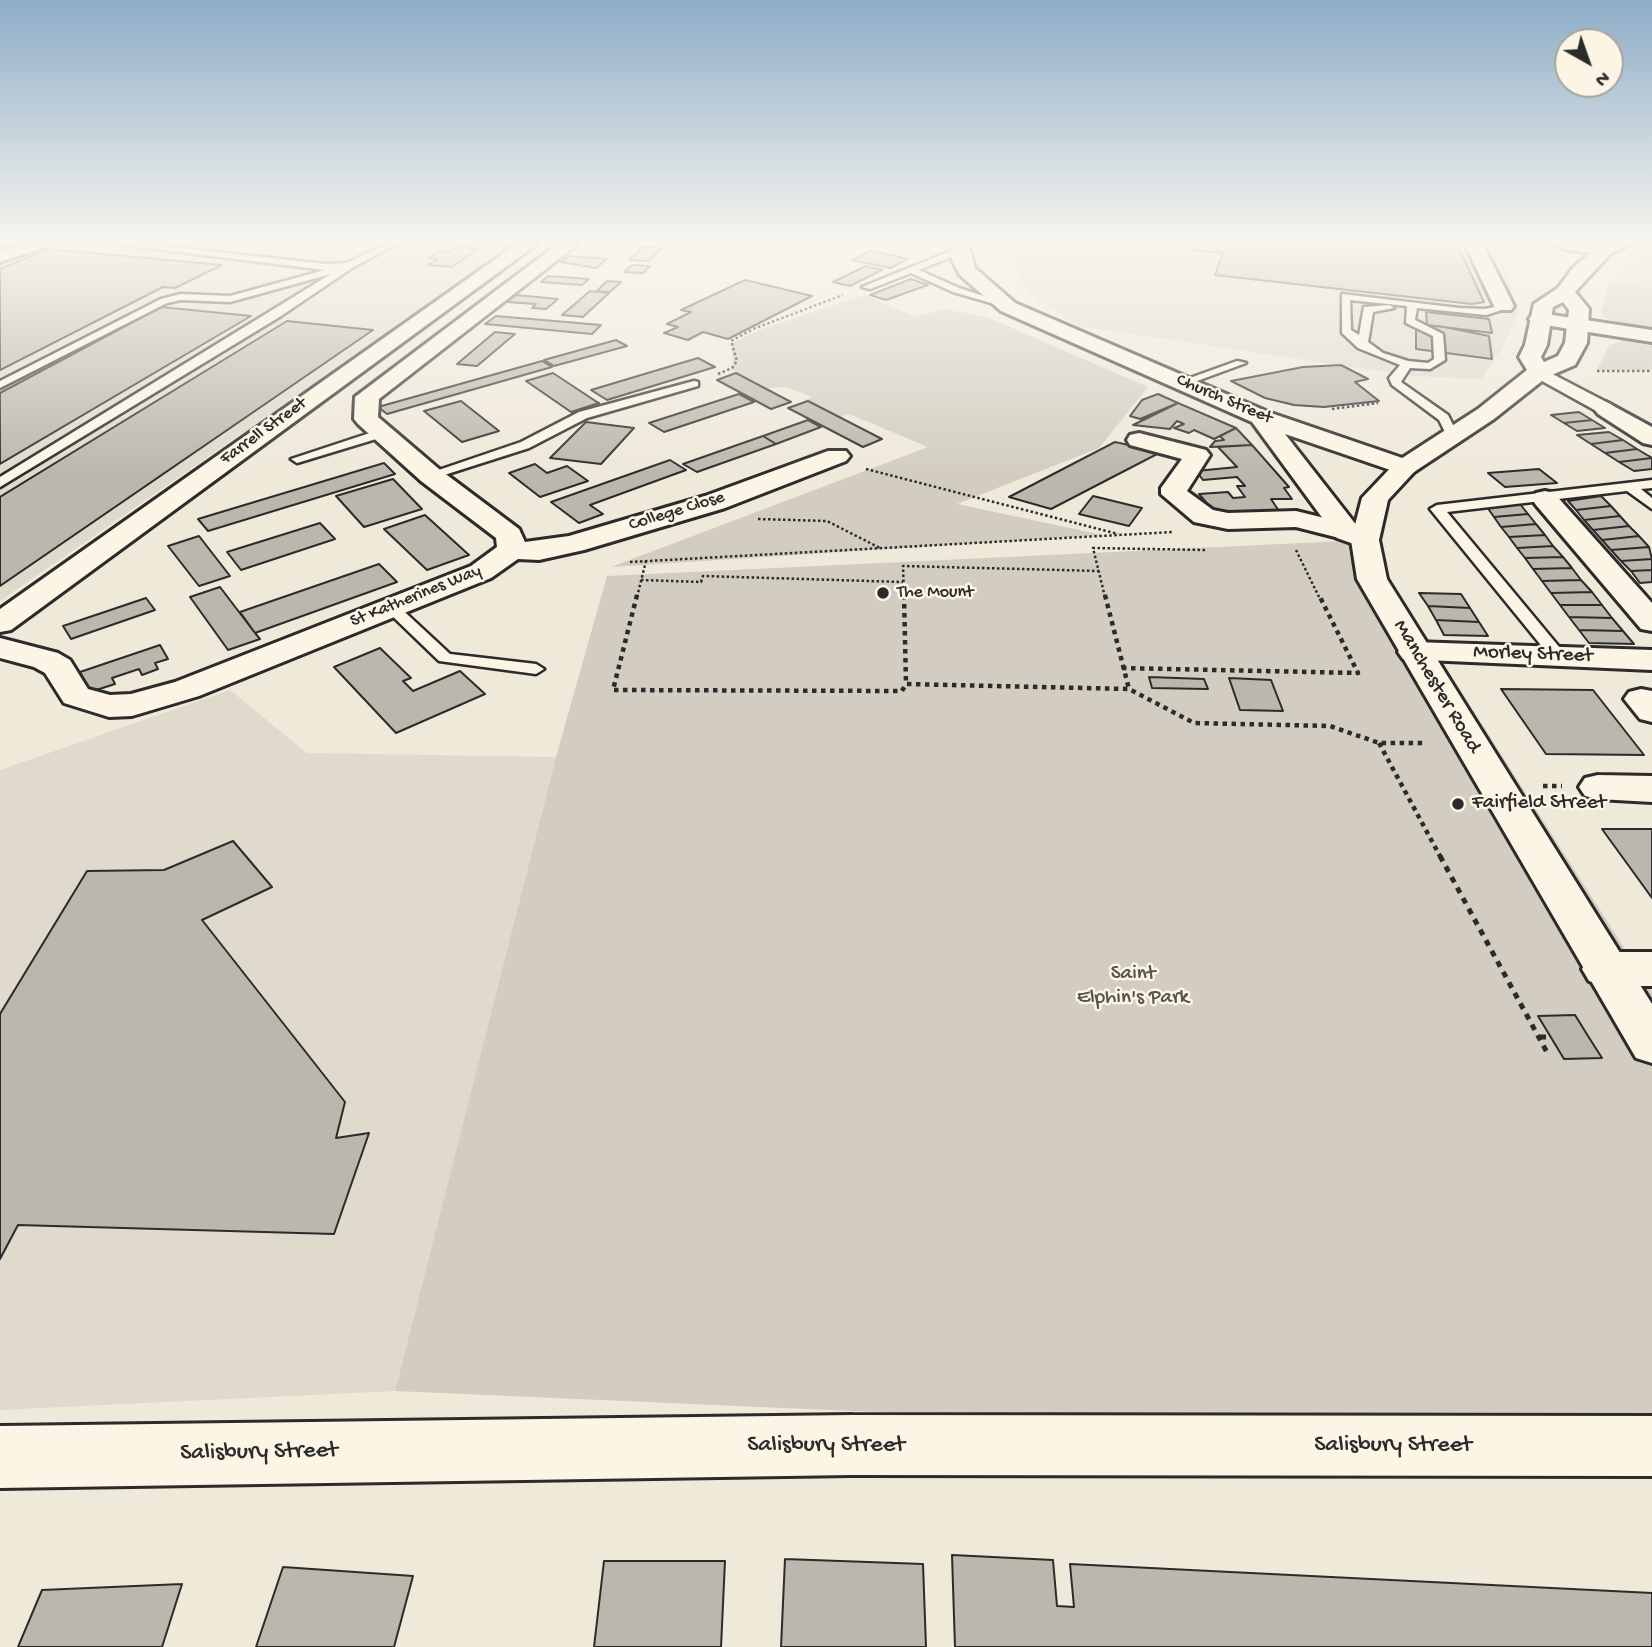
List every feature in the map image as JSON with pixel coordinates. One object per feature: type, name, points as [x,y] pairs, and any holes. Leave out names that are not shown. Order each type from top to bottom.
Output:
[{"type":"street","name":"Farrell Street","points":[[0,622],[421,321]]},
{"type":"street","points":[[468,321],[367,397],[366,419],[430,475],[509,535],[513,550]]},
{"type":"street","name":"Church Street","points":[[1039,321],[1260,416],[1405,467]]},
{"type":"street","points":[[1539,321],[1536,345],[1530,357],[1539,372],[1645,430]]},
{"type":"street","points":[[1546,321],[1652,336]]},
{"type":"street","points":[[1578,321],[1578,325]]},
{"type":"street","name":"Manchester Road","points":[[1578,325],[1576,343],[1567,360],[1539,372],[1486,414],[1405,467],[1375,498],[1356,536],[1372,579],[1414,652],[1604,969],[1652,1044]]},
{"type":"street","points":[[1260,416],[1318,495],[1356,536]]},
{"type":"street","points":[[1139,440],[1198,455],[1174,488],[1174,494],[1186,518],[1228,521],[1285,531],[1309,521],[1356,536]]},
{"type":"street","name":"College Close","points":[[513,550],[539,551],[574,544],[715,502],[837,456]]},
{"type":"street","points":[[1285,531],[1302,509],[1318,495]]},
{"type":"street","points":[[1545,499],[1652,622]]},
{"type":"street","name":"St Katherines Way","points":[[0,648],[46,660],[58,667],[76,696],[108,706],[132,705],[187,689],[481,572],[513,550]]},
{"type":"street","name":"Morley Street","points":[[1414,652],[1652,660]]},
{"type":"street","points":[[1598,787],[1652,789]]},
{"type":"street","points":[[1604,969],[1652,969]]},
{"type":"street","name":"Salisbury Street","points":[[0,1457],[852,1445],[1652,1446]]},
{"type":"lane","points":[[0,385],[125,321]]},
{"type":"lane","points":[[0,483],[266,321]]},
{"type":"lane","points":[[1346,321],[1346,331],[1362,346],[1406,364],[1430,366],[1440,360],[1438,334],[1410,321]]},
{"type":"lane","points":[[1362,346],[1366,321]]},
{"type":"lane","points":[[1182,383],[1241,363]]},
{"type":"lane","points":[[1406,364],[1395,378],[1396,383],[1444,418],[1452,435]]},
{"type":"lane","points":[[430,475],[525,444],[583,415],[694,384]]},
{"type":"lane","points":[[297,459],[382,433]]},
{"type":"lane","points":[[1559,657],[1437,509],[1545,499],[1652,484]]},
{"type":"lane","points":[[1630,487],[1652,505]]},
{"type":"lane","points":[[390,606],[445,658],[536,669]]},
{"type":"path","points":[[726,371],[737,361],[732,341],[775,321]]},
{"type":"path","points":[[1589,371],[1652,371]]},
{"type":"path","points":[[1325,409],[1391,402]]},
{"type":"path","points":[[837,456],[859,467],[1123,535]]},
{"type":"path","points":[[715,502],[761,520],[827,521],[881,548]]},
{"type":"path","points":[[622,562],[1208,530],[1228,521]]},
{"type":"path","points":[[1122,667],[1358,673],[1285,531]]},
{"type":"path","points":[[1129,690],[1093,548],[1215,550]]},
{"type":"path","points":[[1283,551],[1296,551]]},
{"type":"path","points":[[646,561],[613,691],[902,691],[906,684],[903,566],[1099,571]]},
{"type":"path","points":[[641,580],[701,582],[703,576],[903,582]]},
{"type":"path","points":[[906,684],[1129,690],[1194,723],[1331,726],[1379,743],[1424,743]]},
{"type":"path","points":[[1379,743],[1549,1056]]},
{"type":"path","points":[[1540,1037],[1551,1037]]},
{"type":"shaded area","points":[[0,321],[404,321],[0,601]]},
{"type":"shaded area","points":[[1071,321],[1514,321],[1501,350],[1481,379],[1412,376],[1079,326]]},
{"type":"shaded area","points":[[230,690],[307,753],[556,757],[395,1391],[0,1410],[0,770]]},
{"type":"green space","points":[[786,321],[996,321],[1148,387],[1099,448],[957,504],[1103,535],[611,567],[928,447],[849,414],[833,420],[801,402],[812,397],[786,387],[767,388],[733,370],[732,343]]},
{"type":"green space","points":[[1613,321],[1652,321],[1652,329]]},
{"type":"green space","points":[[1623,341],[1652,345],[1652,370],[1597,370],[1609,345]]},
{"type":"green space","name":"Saint Elphin's Park","points":[[1365,540],[1652,992],[1652,1446],[395,1391],[556,757],[607,576]]},
{"type":"building","points":[[0,321],[97,321],[0,370]]},
{"type":"building","points":[[135,321],[243,321],[0,464],[0,393]]},
{"type":"building","points":[[287,321],[373,330],[0,586],[0,497]]},
{"type":"building","points":[[489,321],[553,321],[601,325],[592,334],[485,324]]},
{"type":"building","points":[[673,321],[763,321],[728,339],[703,332],[688,340],[664,333],[678,327],[667,324]]},
{"type":"building","points":[[1427,321],[1489,321],[1492,333],[1427,325]]},
{"type":"building","points":[[1439,326],[1489,336],[1492,359],[1416,349],[1416,328]]},
{"type":"building","points":[[495,332],[515,334],[477,366],[457,364]]},
{"type":"building","points":[[616,340],[627,346],[554,366],[544,360]]},
{"type":"building","points":[[698,358],[715,367],[607,400],[591,390]]},
{"type":"building","points":[[542,361],[552,367],[387,414],[378,407]]},
{"type":"building","points":[[1341,365],[1368,379],[1355,382],[1379,401],[1324,407],[1294,405],[1265,398],[1231,381],[1303,367]]},
{"type":"building","points":[[553,373],[599,403],[571,412],[526,381]]},
{"type":"building","points":[[736,373],[791,402],[771,409],[717,380]]},
{"type":"building","points":[[739,394],[754,402],[664,432],[649,423]]},
{"type":"building","points":[[1158,394],[1178,403],[1140,419],[1130,416],[1142,400]]},
{"type":"building","points":[[461,401],[499,431],[462,442],[424,411]]},
{"type":"building","points":[[808,401],[882,439],[863,447],[788,408]]},
{"type":"building","points":[[1178,403],[1236,428],[1214,439],[1194,430],[1189,433],[1174,428],[1184,424],[1177,421],[1170,429],[1133,425]]},
{"type":"building","points":[[1579,412],[1592,420],[1564,423],[1551,415]]},
{"type":"building","points":[[808,420],[821,427],[776,444],[763,436]]},
{"type":"building","points":[[1592,420],[1605,428],[1577,431],[1564,423]]},
{"type":"building","points":[[586,422],[634,428],[601,464],[550,458]]},
{"type":"building","points":[[1236,428],[1252,445],[1210,447],[1215,441],[1224,440],[1220,436]]},
{"type":"building","points":[[1609,432],[1623,440],[1591,444],[1577,435]]},
{"type":"building","points":[[763,436],[776,444],[697,472],[683,464]]},
{"type":"building","points":[[1623,440],[1637,449],[1605,453],[1591,444]]},
{"type":"building","points":[[1115,442],[1161,452],[1051,509],[1009,497]]},
{"type":"building","points":[[1252,445],[1289,487],[1284,488],[1292,499],[1271,499],[1279,511],[1216,514],[1199,494],[1228,492],[1233,498],[1245,497],[1237,486],[1245,486],[1237,477],[1203,480],[1196,471],[1237,467],[1218,447]]},
{"type":"building","points":[[1637,449],[1652,458],[1619,462],[1605,453]]},
{"type":"building","points":[[1652,458],[1652,469],[1634,471],[1619,462]]},
{"type":"building","points":[[670,460],[686,470],[590,505],[603,514],[579,523],[551,502]]},
{"type":"building","points":[[384,463],[395,474],[208,531],[198,519]]},
{"type":"building","points":[[535,464],[547,473],[567,466],[588,481],[540,497],[509,473]]},
{"type":"building","points":[[1539,469],[1557,483],[1505,487],[1488,473]]},
{"type":"building","points":[[393,479],[422,509],[364,527],[336,496]]},
{"type":"building","points":[[1093,496],[1142,508],[1129,526],[1079,514]]},
{"type":"building","points":[[1601,496],[1611,506],[1576,510],[1568,501]]},
{"type":"building","points":[[1520,504],[1528,514],[1494,517],[1487,507]]},
{"type":"building","points":[[1611,506],[1620,516],[1584,520],[1576,510]]},
{"type":"building","points":[[1528,514],[1536,524],[1501,527],[1494,517]]},
{"type":"building","points":[[425,515],[469,555],[427,570],[384,529]]},
{"type":"building","points":[[1620,516],[1629,526],[1593,530],[1584,520]]},
{"type":"building","points":[[320,523],[335,539],[241,570],[227,552]]},
{"type":"building","points":[[1536,524],[1545,535],[1509,537],[1501,527]]},
{"type":"building","points":[[1629,526],[1639,536],[1602,540],[1593,530]]},
{"type":"building","points":[[1545,535],[1553,546],[1517,548],[1509,537]]},
{"type":"building","points":[[199,536],[230,576],[199,586],[168,546]]},
{"type":"building","points":[[1639,536],[1649,547],[1611,550],[1602,540]]},
{"type":"building","points":[[1553,546],[1563,557],[1525,558],[1517,548]]},
{"type":"building","points":[[1649,547],[1652,559],[1621,561],[1611,550]]},
{"type":"building","points":[[1563,557],[1572,568],[1533,569],[1525,558]]},
{"type":"building","points":[[1652,559],[1652,570],[1631,571],[1621,561]]},
{"type":"building","points":[[379,564],[397,582],[255,633],[240,612]]},
{"type":"building","points":[[1572,568],[1581,580],[1542,581],[1533,569]]},
{"type":"building","points":[[1652,570],[1652,582],[1640,583],[1631,571]]},
{"type":"building","points":[[1581,580],[1592,592],[1551,593],[1542,581]]},
{"type":"building","points":[[220,587],[260,639],[228,650],[190,597]]},
{"type":"building","points":[[1592,592],[1602,605],[1560,605],[1551,593]]},
{"type":"building","points":[[1419,593],[1461,594],[1470,608],[1428,606]]},
{"type":"building","points":[[146,598],[155,610],[71,639],[63,626]]},
{"type":"building","points":[[1560,605],[1602,605],[1612,618],[1569,617]]},
{"type":"building","points":[[1428,606],[1470,608],[1479,622],[1436,620]]},
{"type":"building","points":[[1569,617],[1612,618],[1623,631],[1579,630]]},
{"type":"building","points":[[1436,620],[1479,622],[1488,636],[1444,635]]},
{"type":"building","points":[[1579,630],[1623,631],[1634,644],[1589,643]]},
{"type":"building","points":[[160,645],[168,659],[155,663],[158,669],[142,675],[139,669],[112,678],[115,684],[90,692],[80,672]]},
{"type":"building","points":[[380,648],[411,678],[403,681],[413,691],[460,671],[485,694],[396,733],[334,667]]},
{"type":"building","points":[[1149,677],[1204,679],[1208,689],[1152,688]]},
{"type":"building","points":[[1229,678],[1271,680],[1283,711],[1240,710]]},
{"type":"building","points":[[1501,689],[1593,690],[1644,755],[1546,754]]},
{"type":"building","points":[[1602,829],[1652,829],[1652,898]]},
{"type":"building","points":[[233,841],[272,887],[202,920],[345,1102],[336,1138],[369,1133],[334,1234],[18,1225],[0,1259],[0,1014],[87,871],[164,870]]},
{"type":"building","points":[[1575,1015],[1602,1058],[1564,1059],[1538,1016]]},
{"type":"building","points":[[952,1555],[1053,1560],[1057,1606],[1074,1607],[1070,1564],[1652,1593],[1652,1647],[955,1647]]},
{"type":"building","points":[[785,1559],[923,1564],[926,1647],[781,1647]]},
{"type":"building","points":[[604,1561],[725,1561],[721,1647],[594,1647]]},
{"type":"building","points":[[283,1567],[413,1576],[394,1647],[256,1647]]},
{"type":"building","points":[[182,1584],[162,1647],[18,1647],[42,1590]]},
{"type":"place","name":"The Mount","points":[[883,593]]},
{"type":"place","name":"Fairfield Street","points":[[1458,804]]}]
